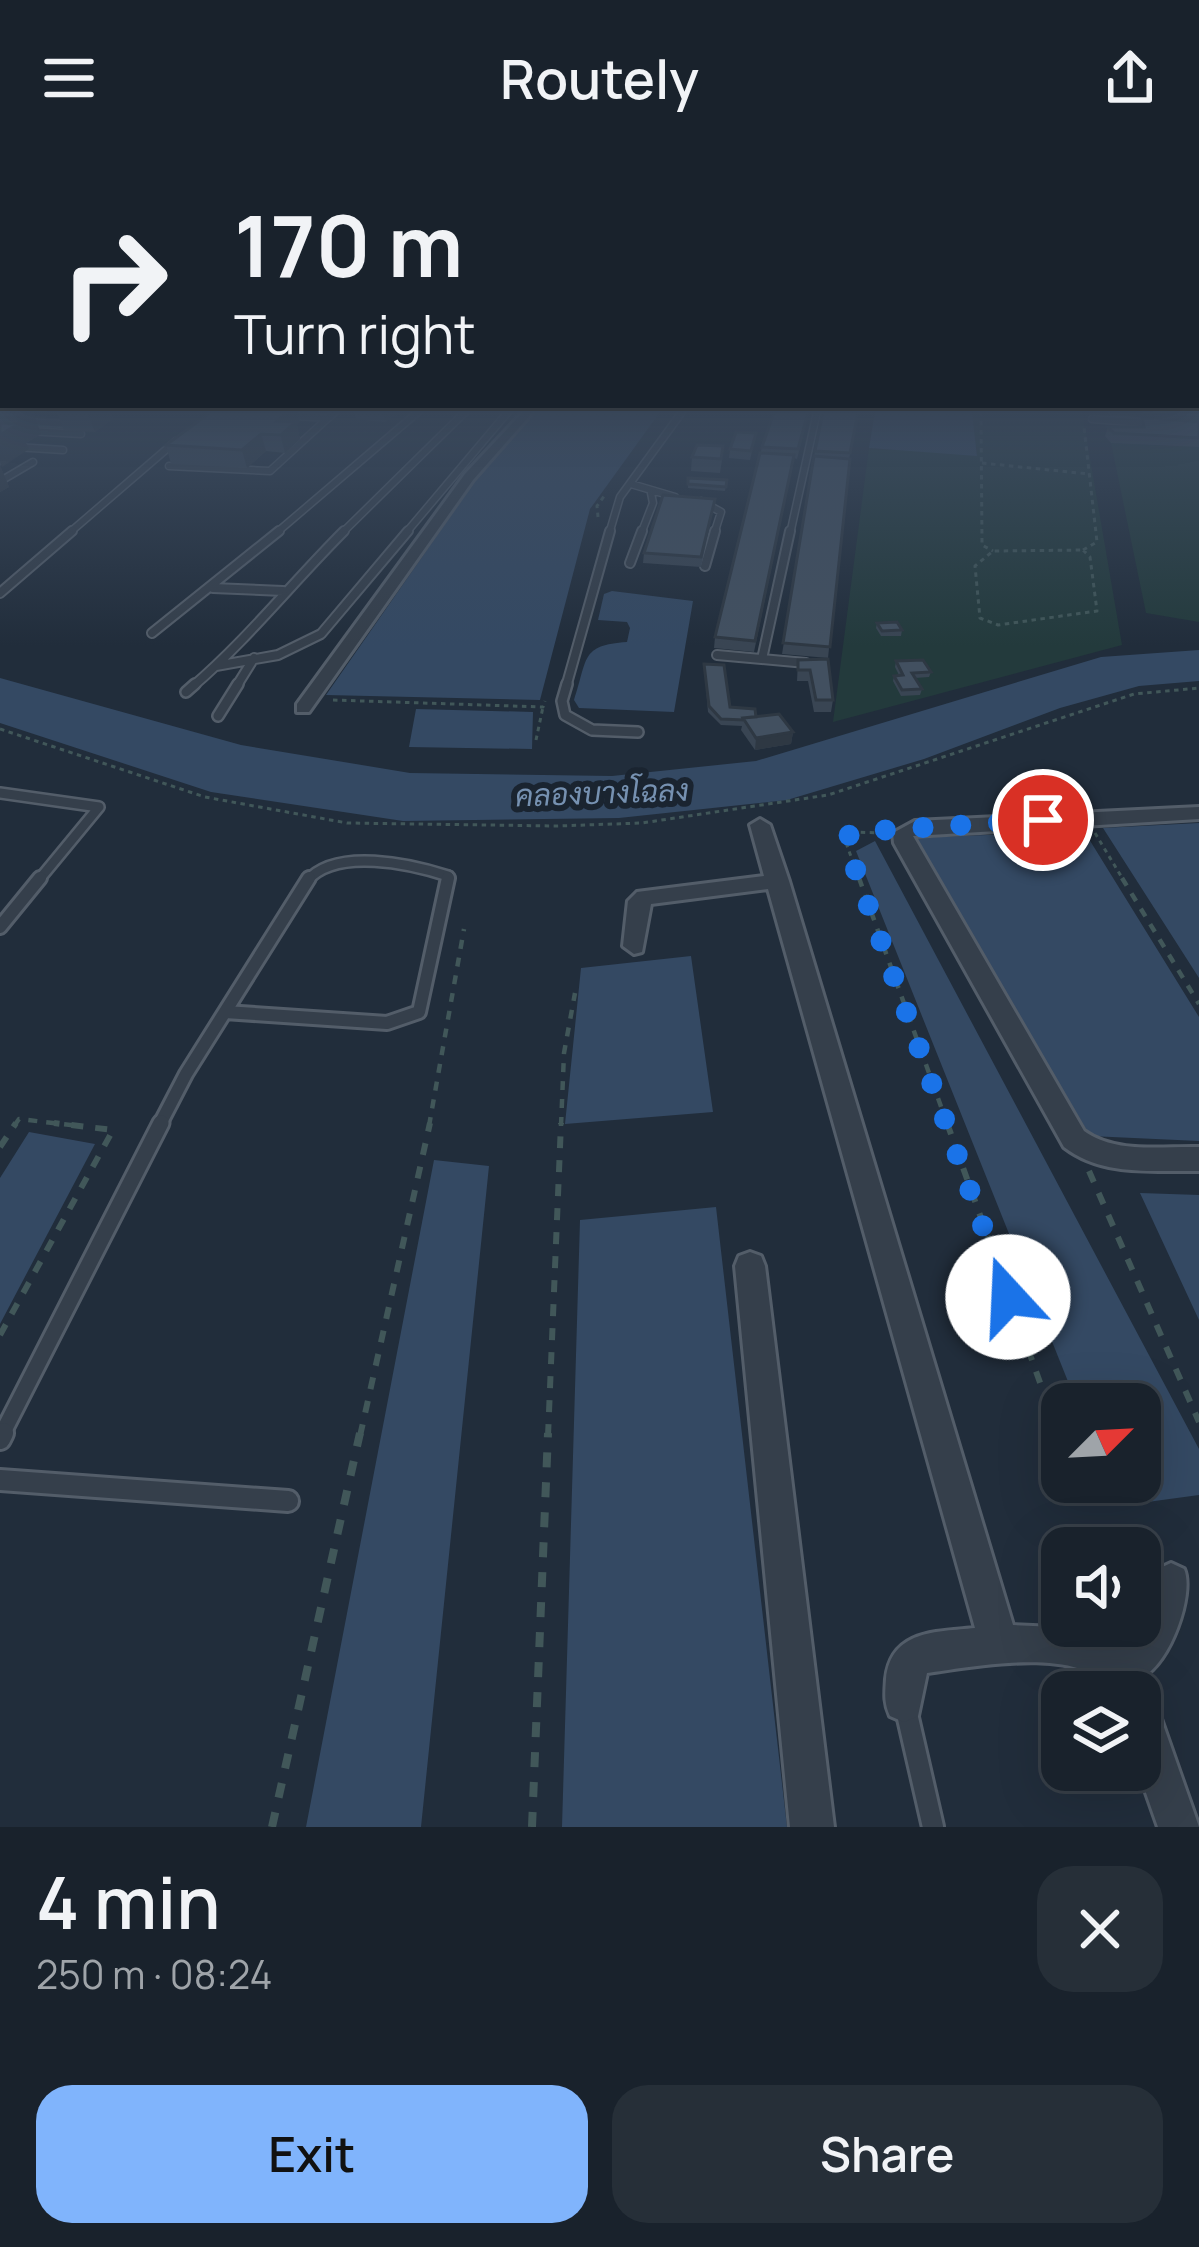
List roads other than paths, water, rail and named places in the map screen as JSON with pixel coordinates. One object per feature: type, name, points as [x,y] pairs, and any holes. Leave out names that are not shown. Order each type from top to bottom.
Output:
[{"type":"street","points":[[303,708],[460,490]]},
{"type":"street","points":[[1199,813],[915,827],[903,833],[904,843],[1074,1138],[1084,1149],[1103,1154],[1199,1159]]},
{"type":"street","points":[[760,826],[1000,1643]]},
{"type":"street","points":[[634,946],[639,902],[645,897],[778,881]]},
{"type":"street","points":[[750,1266],[812,1827]]},
{"type":"street","points":[[1130,1671],[1154,1636],[1172,1582]]},
{"type":"street","points":[[904,1702],[908,1667],[917,1655],[1000,1643],[1090,1649],[1114,1671]]},
{"type":"street","points":[[1161,1774],[1180,1827]]},
{"type":"lane","points":[[0,592],[120,490]]},
{"type":"lane","points":[[152,633],[327,490]]},
{"type":"lane","points":[[186,692],[238,647],[283,591],[386,490]]},
{"type":"lane","points":[[216,666],[278,655],[321,634],[442,490]]},
{"type":"lane","points":[[626,490],[562,700],[565,715],[579,726],[638,732]]},
{"type":"lane","points":[[644,490],[711,503],[721,512],[705,566]]},
{"type":"lane","points":[[762,659],[799,490]]},
{"type":"lane","points":[[630,563],[653,503],[651,493]]},
{"type":"lane","points":[[212,588],[283,591]]},
{"type":"lane","points":[[717,655],[806,663]]},
{"type":"lane","points":[[218,716],[254,658]]},
{"type":"lane","points":[[0,793],[99,807],[0,927]]},
{"type":"lane","points":[[0,1438],[186,1074],[311,874],[322,865],[343,861],[448,876],[419,1012],[404,1021],[387,1023],[225,1012]]},
{"type":"lane","points":[[0,1480],[288,1501]]},
{"type":"lane","points":[[904,1702],[933,1827]]},
{"type":"water","points":[[469,490],[604,490],[590,509],[540,700],[326,695]]},
{"type":"water","points":[[612,591],[693,601],[674,712],[579,708],[574,700],[593,651],[627,642],[627,622],[598,620],[604,594]]},
{"type":"water","name":"คลองบางโฉลง","points":[[1199,650],[1199,681],[1139,686],[1060,708],[924,759],[787,800],[619,818],[403,821],[211,792],[0,723],[0,678],[241,745],[410,773],[612,776],[756,761],[1101,657]]},
{"type":"water","points":[[416,709],[533,712],[532,749],[409,747]]},
{"type":"water","points":[[1199,823],[1199,978],[1103,828]]},
{"type":"water","points":[[1084,831],[1199,1017],[1199,1141],[1090,1136],[914,838]]},
{"type":"water","points":[[875,841],[1199,1449],[1199,1495],[1161,1500],[1161,1383],[1069,1383],[856,851]]},
{"type":"water","points":[[691,956],[713,1112],[565,1124],[581,968]]},
{"type":"water","points":[[29,1132],[95,1144],[0,1324],[0,1178]]},
{"type":"water","points":[[434,1160],[489,1166],[421,1827],[306,1827]]},
{"type":"water","points":[[1140,1193],[1199,1195],[1199,1320]]},
{"type":"water","points":[[716,1207],[787,1827],[562,1827],[580,1220]]}]
